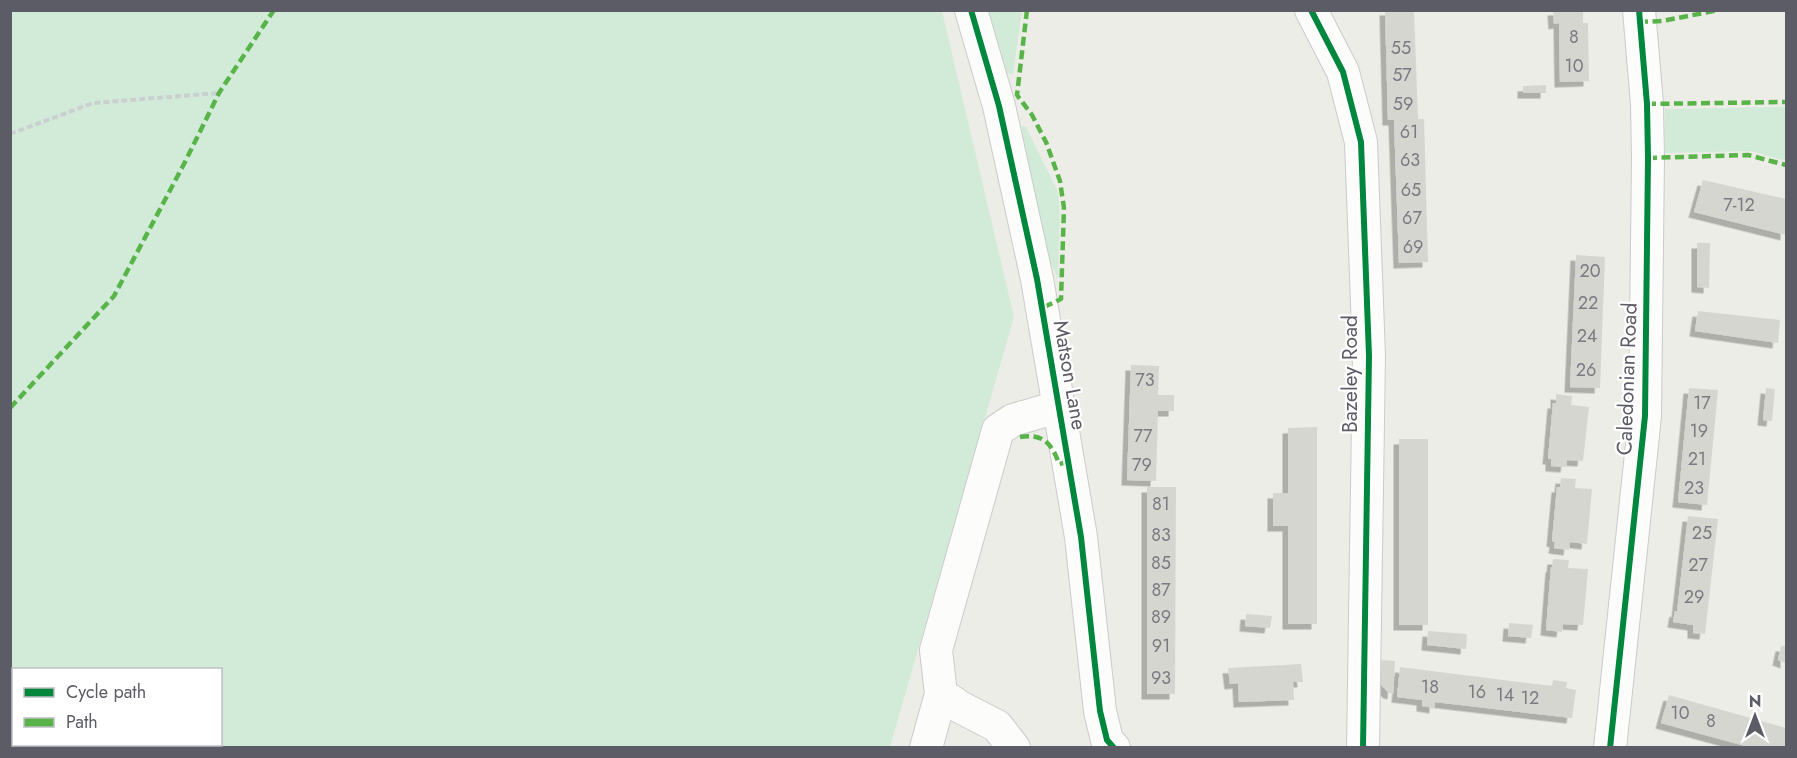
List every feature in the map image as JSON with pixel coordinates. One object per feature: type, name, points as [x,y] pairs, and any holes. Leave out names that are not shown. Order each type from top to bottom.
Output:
[{"type":"street","name":"Matson Lane","points":[[971,10],[999,106],[1037,279],[1081,537],[1102,724],[1107,740],[1114,747]]},
{"type":"street","name":"Bazeley Road","points":[[1311,10],[1343,72],[1361,142],[1369,356],[1363,747]]},
{"type":"street","name":"Caledonian Road","points":[[1610,747],[1644,416],[1648,158],[1647,104],[1639,10]]},
{"type":"street","points":[[926,747],[941,694],[936,650],[998,430],[1013,420],[1058,407]]},
{"type":"street","points":[[941,694],[960,707],[997,726],[1010,745]]},
{"type":"path","points":[[10,134],[93,103],[219,93]]},
{"type":"green space","points":[[10,11],[942,11],[1014,317],[890,747],[11,747]]},
{"type":"green space","points":[[987,11],[1022,11],[1013,74],[1005,73]]},
{"type":"green space","points":[[1786,107],[1786,161],[1751,151],[1665,153],[1665,109]]},
{"type":"green space","points":[[1020,126],[1026,127],[1058,192],[1060,215],[1058,279],[1043,246],[1020,142]]},
{"type":"building","points":[[1385,10],[1414,10],[1418,119],[1424,119],[1428,262],[1399,263],[1394,120],[1388,120]]},
{"type":"building","points":[[1553,10],[1583,10],[1583,23],[1588,23],[1589,81],[1560,82],[1559,23],[1554,24]]},
{"type":"building","points":[[1546,85],[1546,93],[1523,93],[1523,86]]},
{"type":"building","points":[[1703,180],[1786,199],[1786,235],[1694,212]]},
{"type":"building","points":[[1697,243],[1710,243],[1709,288],[1697,287]]},
{"type":"building","points":[[1576,255],[1605,257],[1600,388],[1570,387]]},
{"type":"building","points":[[1698,311],[1780,320],[1778,343],[1695,331]]},
{"type":"building","points":[[1131,365],[1159,366],[1158,395],[1174,395],[1174,411],[1158,411],[1156,481],[1127,480]]},
{"type":"building","points":[[1689,388],[1718,390],[1707,505],[1678,502]]},
{"type":"building","points":[[1766,388],[1775,389],[1772,421],[1763,420]]},
{"type":"building","points":[[1556,394],[1572,396],[1571,405],[1589,407],[1583,461],[1567,460],[1566,467],[1551,466],[1551,459],[1548,459],[1553,403],[1556,403]]},
{"type":"building","points":[[1317,427],[1317,624],[1288,624],[1288,526],[1273,526],[1273,493],[1288,493],[1288,428]]},
{"type":"building","points":[[1399,439],[1428,439],[1428,625],[1399,625]]},
{"type":"building","points":[[1561,478],[1576,479],[1575,488],[1592,489],[1587,544],[1570,542],[1569,550],[1554,548],[1555,542],[1552,541],[1557,487],[1560,487]]},
{"type":"building","points":[[1147,487],[1176,487],[1175,694],[1147,694]]},
{"type":"building","points":[[1688,516],[1718,519],[1705,634],[1693,633],[1693,625],[1673,622],[1675,611],[1677,612]]},
{"type":"building","points":[[1553,559],[1569,560],[1568,568],[1588,569],[1583,625],[1563,624],[1562,632],[1546,630]]},
{"type":"building","points":[[1246,614],[1272,616],[1270,628],[1245,626]]},
{"type":"building","points":[[1509,623],[1533,625],[1531,638],[1508,636]]},
{"type":"building","points":[[1428,631],[1467,634],[1466,649],[1427,645]]},
{"type":"building","points":[[1781,646],[1786,646],[1786,663],[1778,660]]},
{"type":"building","points":[[1381,660],[1395,661],[1393,694],[1381,685]]},
{"type":"building","points":[[1301,664],[1303,682],[1293,682],[1294,700],[1239,702],[1238,683],[1230,684],[1228,668]]},
{"type":"building","points":[[1400,667],[1552,686],[1553,680],[1567,682],[1566,688],[1576,690],[1572,718],[1435,702],[1435,708],[1422,706],[1422,700],[1397,697]]},
{"type":"building","points":[[1669,695],[1786,728],[1786,747],[1749,747],[1661,723]]},
{"type":"marked path","points":[[10,408],[114,296],[219,93],[274,10]]},
{"type":"marked path","points":[[1027,10],[1017,95],[1032,115],[1046,142],[1060,181],[1064,208],[1061,299],[1042,308]]},
{"type":"marked path","points":[[1639,22],[1662,21],[1719,10]]},
{"type":"marked path","points":[[1647,104],[1786,102]]},
{"type":"marked path","points":[[1648,158],[1748,155],[1786,165]]},
{"type":"marked path","points":[[1020,437],[1040,438],[1053,450],[1059,464],[1069,462]]},
{"type":"cycle path","points":[[971,10],[999,106],[1037,279],[1081,537],[1100,711],[1107,740],[1114,748]]},
{"type":"cycle path","points":[[1311,10],[1343,72],[1361,142],[1369,356],[1363,748]]},
{"type":"cycle path","points":[[1610,748],[1645,416],[1648,158],[1647,104],[1639,10]]}]
